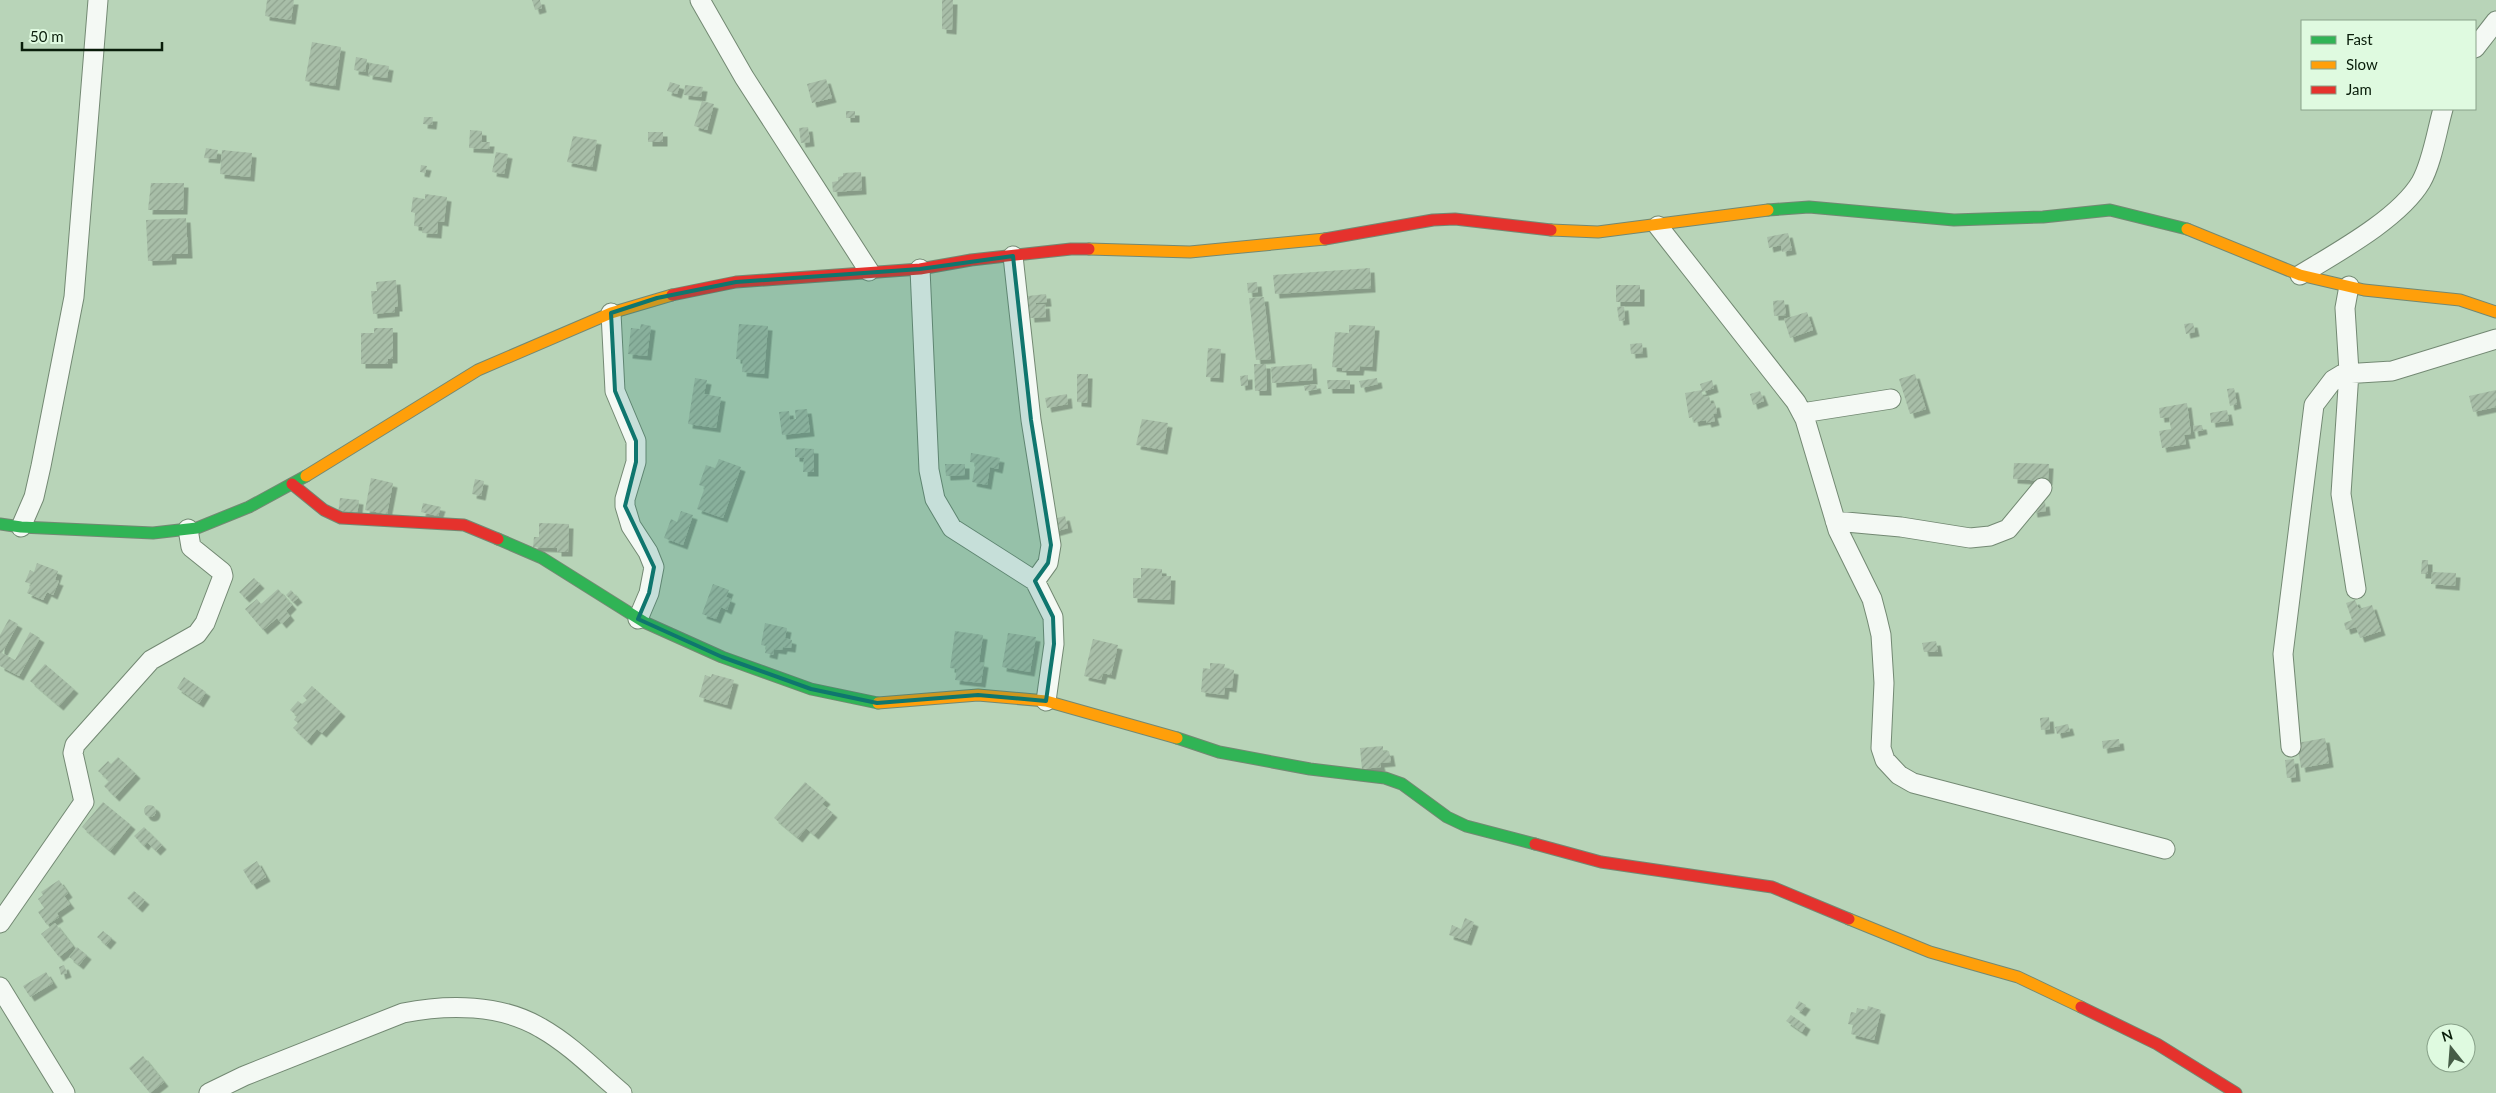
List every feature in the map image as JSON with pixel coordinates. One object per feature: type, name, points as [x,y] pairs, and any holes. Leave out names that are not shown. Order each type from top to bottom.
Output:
[{"type":"street","points":[[21,527],[34,497],[74,297],[98,0]]},
{"type":"street","points":[[700,0],[744,77],[868,271]]},
{"type":"street","points":[[2476,47],[2496,21]]},
{"type":"street","points":[[2300,275],[2346,247],[2384,220],[2417,187],[2424,175],[2443,110]]},
{"type":"street","points":[[0,524],[21,527],[153,533],[197,528],[249,507],[292,484],[478,370],[611,313],[657,298],[736,282],[868,271],[920,269],[1071,249],[1190,252],[1323,239],[1433,220],[1455,219],[1572,232],[1598,232],[1658,226],[1724,214],[1809,207],[1954,220],[2043,217],[2110,210],[2133,214],[2190,230],[2300,275],[2349,286],[2460,300],[2496,312]]},
{"type":"street","points":[[1658,226],[1796,402],[1802,413],[1811,437],[1835,521],[1872,599],[1881,635],[1884,683],[1881,748],[1890,768],[1913,783],[2165,849]]},
{"type":"street","points":[[1013,256],[1030,420],[1051,545],[1048,564],[1035,580]]},
{"type":"street","points":[[920,269],[929,470],[936,499],[952,528],[1035,580],[1053,617],[1054,644],[1046,702]]},
{"type":"street","points":[[2349,286],[2345,308],[2349,372],[2340,494],[2356,589]]},
{"type":"street","points":[[611,313],[615,391],[629,420],[636,441],[636,462],[625,499],[625,506],[631,526],[648,552],[654,567],[649,593],[638,619]]},
{"type":"street","points":[[2292,747],[2283,654],[2314,405],[2333,380],[2349,372],[2392,372],[2496,339]]},
{"type":"street","points":[[1802,413],[1891,399]]},
{"type":"street","points":[[292,484],[324,510],[341,518],[440,522],[464,525],[542,558],[638,619],[722,658],[820,691],[877,702],[978,696],[1046,702],[1185,740],[1219,752],[1310,769],[1384,778],[1402,784],[1447,816],[1466,826],[1601,862],[1772,887],[1930,952],[2018,978],[2157,1044],[2236,1093]]},
{"type":"street","points":[[1835,521],[1901,527],[1970,538],[1990,536],[2008,529],[2042,488]]},
{"type":"street","points":[[0,923],[84,802],[73,753],[75,745],[151,660],[186,642],[197,634],[205,623],[223,576],[222,572],[191,548],[188,528]]},
{"type":"street","points":[[0,987],[66,1093]]},
{"type":"street","points":[[209,1093],[244,1076],[403,1013],[427,1008],[454,1007],[510,1014],[540,1027],[622,1093]]},
{"type":"highlighted area","points":[[1013,256],[1031,420],[1051,545],[1048,563],[1035,581],[1053,617],[1054,644],[1046,701],[978,695],[877,703],[811,689],[722,657],[638,619],[649,593],[654,567],[625,506],[636,462],[636,441],[615,391],[611,313],[657,298],[736,282],[920,269]]},
{"type":"building","points":[[267,0],[294,0],[291,20],[265,16]]},
{"type":"building","points":[[532,0],[540,0],[542,8],[535,10]]},
{"type":"building","points":[[942,0],[953,0],[952,30],[942,29]]},
{"type":"building","points":[[312,42],[341,47],[335,86],[305,81]]},
{"type":"building","points":[[356,57],[367,59],[365,72],[354,70]]},
{"type":"building","points":[[370,63],[389,66],[387,78],[368,75]]},
{"type":"building","points":[[826,79],[832,98],[812,103],[807,84]]},
{"type":"building","points":[[670,82],[680,85],[677,94],[667,91]]},
{"type":"building","points":[[685,85],[703,87],[701,97],[684,95]]},
{"type":"building","points":[[702,101],[714,104],[707,130],[694,126]]},
{"type":"building","points":[[846,111],[855,111],[855,118],[846,118]]},
{"type":"building","points":[[424,117],[433,117],[432,125],[423,124]]},
{"type":"building","points":[[808,127],[810,142],[801,143],[799,128]]},
{"type":"building","points":[[470,130],[482,131],[482,142],[490,142],[489,149],[469,148]]},
{"type":"building","points":[[648,132],[663,132],[663,142],[648,142]]},
{"type":"building","points":[[573,136],[597,140],[592,167],[567,162]]},
{"type":"building","points":[[206,148],[218,150],[216,159],[204,158]]},
{"type":"building","points":[[222,150],[252,153],[250,177],[220,174]]},
{"type":"building","points":[[496,152],[508,154],[504,174],[492,172]]},
{"type":"building","points":[[421,165],[427,166],[425,173],[420,172]]},
{"type":"building","points":[[861,172],[862,190],[833,192],[832,182],[838,181],[838,177],[843,176],[843,173]]},
{"type":"building","points":[[151,183],[184,183],[183,210],[148,210]]},
{"type":"building","points":[[425,194],[447,197],[444,222],[438,221],[437,234],[422,233],[423,227],[414,226],[415,213],[411,212],[413,197],[425,199]]},
{"type":"building","points":[[186,218],[188,254],[172,254],[172,260],[148,261],[146,220]]},
{"type":"building","points":[[1788,233],[1792,250],[1782,252],[1781,245],[1769,248],[1767,237]]},
{"type":"building","points":[[1370,268],[1371,288],[1275,294],[1273,275]]},
{"type":"building","points":[[396,280],[398,307],[395,307],[395,312],[373,314],[371,291],[377,291],[376,282]]},
{"type":"building","points":[[1257,282],[1258,292],[1248,293],[1247,283]]},
{"type":"building","points":[[1616,285],[1640,285],[1640,302],[1616,302]]},
{"type":"building","points":[[1046,294],[1047,302],[1036,303],[1036,305],[1045,304],[1046,317],[1030,318],[1028,296]]},
{"type":"building","points":[[1264,297],[1271,359],[1256,360],[1249,298]]},
{"type":"building","points":[[1784,300],[1786,315],[1774,316],[1773,301]]},
{"type":"building","points":[[1624,306],[1625,320],[1619,321],[1617,307]]},
{"type":"building","points":[[1807,312],[1813,330],[1790,338],[1784,319]]},
{"type":"building","points":[[2193,323],[2195,332],[2186,334],[2184,324]]},
{"type":"building","points":[[641,324],[651,326],[647,356],[628,354],[631,328],[640,329]]},
{"type":"building","points":[[739,324],[768,326],[764,374],[742,372],[743,360],[736,359]]},
{"type":"building","points":[[1349,325],[1375,326],[1372,367],[1360,366],[1359,371],[1342,371],[1342,368],[1332,367],[1335,332],[1349,333]]},
{"type":"building","points":[[374,328],[393,328],[393,359],[388,359],[388,364],[361,364],[361,333],[374,333]]},
{"type":"building","points":[[1642,343],[1643,353],[1631,354],[1630,344]]},
{"type":"building","points":[[1208,348],[1221,349],[1219,378],[1206,377]]},
{"type":"building","points":[[1254,364],[1266,364],[1267,391],[1255,391]]},
{"type":"building","points":[[1312,364],[1313,380],[1272,383],[1271,367]]},
{"type":"building","points":[[1077,374],[1088,374],[1087,403],[1077,402]]},
{"type":"building","points":[[1915,374],[1926,409],[1910,414],[1899,379]]},
{"type":"building","points":[[1248,375],[1248,385],[1241,386],[1240,376]]},
{"type":"building","points":[[695,378],[707,380],[704,394],[721,397],[716,428],[688,424]]},
{"type":"building","points":[[1377,378],[1378,384],[1361,388],[1359,381]]},
{"type":"building","points":[[1327,380],[1350,380],[1350,389],[1328,389]]},
{"type":"building","points":[[1712,380],[1714,388],[1702,392],[1703,397],[1709,396],[1711,404],[1715,403],[1717,413],[1713,414],[1715,421],[1707,423],[1706,420],[1694,422],[1693,417],[1689,418],[1685,393],[1702,390],[1700,384]]},
{"type":"building","points":[[1316,384],[1317,389],[1305,391],[1304,386]]},
{"type":"building","points":[[2234,388],[2237,404],[2230,406],[2227,389]]},
{"type":"building","points":[[2496,390],[2496,407],[2473,412],[2469,396]]},
{"type":"building","points":[[1760,391],[1764,401],[1753,405],[1750,394]]},
{"type":"building","points":[[1067,394],[1068,404],[1047,408],[1045,398]]},
{"type":"building","points":[[2187,403],[2191,434],[2184,435],[2186,444],[2162,448],[2159,431],[2171,429],[2169,417],[2160,418],[2159,408]]},
{"type":"building","points":[[807,409],[810,432],[782,435],[779,412],[789,411],[790,420],[796,419],[795,410]]},
{"type":"building","points":[[2227,410],[2229,421],[2211,423],[2210,413]]},
{"type":"building","points":[[1142,419],[1168,423],[1163,450],[1136,445]]},
{"type":"building","points":[[2202,425],[2203,430],[2194,432],[2193,426]]},
{"type":"building","points":[[795,448],[814,449],[814,472],[803,472],[804,458],[795,457]]},
{"type":"building","points":[[971,453],[1000,458],[998,469],[990,467],[987,485],[972,482],[976,463],[970,462]]},
{"type":"building","points":[[719,459],[741,467],[723,518],[697,509],[705,487],[699,485],[706,465],[715,468]]},
{"type":"building","points":[[2014,463],[2049,464],[2048,481],[2013,479]]},
{"type":"building","points":[[945,464],[965,464],[965,475],[946,476]]},
{"type":"building","points":[[371,478],[393,483],[387,514],[365,510]]},
{"type":"building","points":[[475,479],[484,481],[481,496],[472,494]]},
{"type":"building","points":[[340,498],[359,500],[357,517],[338,515]]},
{"type":"building","points":[[2045,502],[2046,511],[2033,513],[2032,504]]},
{"type":"building","points":[[423,503],[441,507],[438,516],[421,512]]},
{"type":"building","points":[[681,511],[693,515],[683,545],[664,538],[671,519],[677,522]]},
{"type":"building","points":[[1065,516],[1068,528],[1054,532],[1050,520]]},
{"type":"building","points":[[539,523],[569,524],[568,552],[557,552],[557,548],[533,547],[534,537],[539,537]]},
{"type":"building","points":[[2422,560],[2428,560],[2428,574],[2421,574]]},
{"type":"building","points":[[37,563],[58,571],[55,580],[59,581],[53,595],[47,592],[43,600],[27,593],[31,584],[25,582],[30,570],[34,572]]},
{"type":"building","points":[[1141,568],[1162,569],[1162,576],[1171,576],[1170,600],[1133,598],[1133,578],[1141,578]]},
{"type":"building","points":[[2432,572],[2456,573],[2455,586],[2431,584]]},
{"type":"building","points":[[254,578],[260,584],[245,598],[239,592]]},
{"type":"building","points":[[713,584],[729,590],[726,597],[731,599],[727,610],[721,607],[716,619],[702,614]]},
{"type":"building","points":[[278,589],[292,605],[286,611],[290,616],[282,624],[277,618],[263,630],[245,609],[257,599],[261,604]]},
{"type":"building","points":[[291,590],[298,598],[293,602],[286,595]]},
{"type":"building","points":[[2355,600],[2359,609],[2372,605],[2381,631],[2360,638],[2356,627],[2346,630],[2344,623],[2352,620],[2346,603]]},
{"type":"building","points":[[9,619],[18,624],[2,653],[15,660],[30,632],[40,638],[19,676],[0,666],[0,635]]},
{"type":"building","points":[[765,623],[787,628],[785,638],[792,640],[791,648],[774,649],[773,655],[765,653],[767,646],[761,645]]},
{"type":"building","points":[[955,631],[983,635],[979,662],[984,663],[981,683],[955,680],[957,669],[950,668]]},
{"type":"building","points":[[1008,633],[1036,637],[1030,672],[1002,667]]},
{"type":"building","points":[[1093,639],[1118,645],[1111,675],[1103,673],[1101,680],[1084,676]]},
{"type":"building","points":[[1936,641],[1938,652],[1924,652],[1922,643]]},
{"type":"building","points":[[1210,663],[1225,664],[1224,668],[1234,670],[1232,688],[1225,687],[1224,695],[1201,692],[1203,668],[1210,669]]},
{"type":"building","points":[[45,664],[74,689],[59,706],[30,681]]},
{"type":"building","points":[[712,674],[734,680],[727,705],[699,697],[705,675],[711,677]]},
{"type":"building","points":[[184,677],[206,692],[199,703],[177,688]]},
{"type":"building","points":[[312,686],[341,712],[322,733],[317,729],[307,741],[293,728],[298,723],[294,720],[297,716],[290,710],[298,701],[302,704],[307,700],[303,696]]},
{"type":"building","points":[[2049,717],[2050,729],[2041,730],[2040,718]]},
{"type":"building","points":[[2068,724],[2070,731],[2057,734],[2055,727]]},
{"type":"building","points":[[2325,738],[2329,763],[2301,768],[2297,743]]},
{"type":"building","points":[[2119,739],[2120,746],[2103,749],[2102,741]]},
{"type":"building","points":[[1383,746],[1383,752],[1389,751],[1391,762],[1380,763],[1381,767],[1362,769],[1360,748]]},
{"type":"building","points":[[118,757],[136,774],[115,797],[104,786],[109,781],[98,771],[108,761],[111,764]]},
{"type":"building","points":[[2294,759],[2296,777],[2287,778],[2285,760]]},
{"type":"building","points":[[805,782],[826,800],[822,804],[833,813],[814,835],[806,828],[798,838],[774,818]]},
{"type":"building","points":[[103,802],[131,825],[110,851],[82,827]]},
{"type":"building","points":[[150,805],[156,811],[150,817],[144,811]]},
{"type":"building","points":[[144,827],[162,845],[156,851],[147,842],[144,846],[134,836]]},
{"type":"building","points":[[257,861],[266,877],[252,885],[243,870]]},
{"type":"building","points":[[59,880],[68,893],[64,896],[70,904],[57,913],[59,917],[47,925],[38,912],[44,908],[38,899],[43,895],[41,892]]},
{"type":"building","points":[[134,891],[145,900],[138,908],[127,898]]},
{"type":"building","points":[[1465,918],[1474,922],[1467,941],[1449,935],[1452,925],[1461,929]]},
{"type":"building","points":[[55,923],[73,946],[59,957],[41,934]]},
{"type":"building","points":[[103,931],[112,938],[106,945],[97,937]]},
{"type":"building","points":[[77,947],[87,955],[79,965],[69,957]]},
{"type":"building","points":[[64,965],[67,973],[61,975],[59,967]]},
{"type":"building","points":[[46,972],[53,983],[30,997],[23,986]]},
{"type":"building","points":[[1799,1001],[1806,1005],[1801,1012],[1795,1008]]},
{"type":"building","points":[[1868,1006],[1881,1010],[1874,1040],[1851,1034],[1853,1025],[1848,1024],[1851,1012],[1856,1013],[1857,1008],[1867,1010]]},
{"type":"building","points":[[1791,1015],[1806,1025],[1802,1032],[1786,1021]]},
{"type":"building","points":[[143,1056],[164,1082],[150,1093],[129,1068]]},
{"type":"traffic: fast","points":[[1768,210],[1809,207],[1954,220],[2043,217],[2110,210],[2187,229]]},
{"type":"traffic: fast","points":[[0,524],[21,527],[153,533],[197,528],[249,507],[306,476]]},
{"type":"traffic: fast","points":[[498,539],[542,558],[644,622],[722,657],[811,689],[878,703]]},
{"type":"traffic: fast","points":[[1177,738],[1219,752],[1310,769],[1385,778],[1402,784],[1447,817],[1466,826],[1535,844]]},
{"type":"traffic: slow","points":[[1551,230],[1598,232],[1768,210]]},
{"type":"traffic: slow","points":[[2187,229],[2300,275],[2364,290],[2460,300],[2496,312]]},
{"type":"traffic: slow","points":[[1089,249],[1190,252],[1325,239]]},
{"type":"traffic: slow","points":[[306,476],[478,370],[611,313],[672,295]]},
{"type":"traffic: slow","points":[[878,703],[978,695],[1046,701],[1177,738]]},
{"type":"traffic: slow","points":[[1849,919],[1930,952],[2018,977],[2081,1007]]},
{"type":"traffic: jam","points":[[1325,239],[1433,220],[1455,219],[1551,230]]},
{"type":"traffic: jam","points":[[672,295],[736,282],[920,269],[971,260],[1071,249],[1089,249]]},
{"type":"traffic: jam","points":[[292,484],[324,510],[341,518],[464,525],[498,539]]},
{"type":"traffic: jam","points":[[1535,844],[1601,862],[1772,887],[1849,919]]},
{"type":"traffic: jam","points":[[2081,1007],[2157,1044],[2236,1093]]}]
